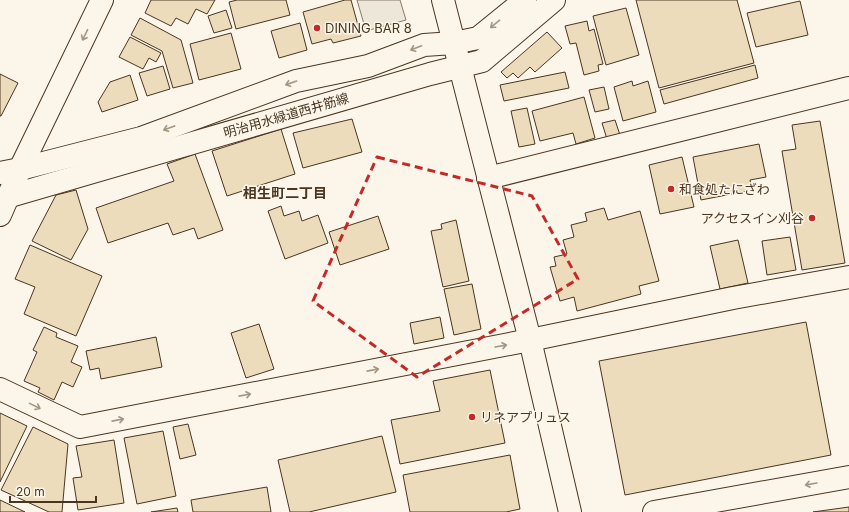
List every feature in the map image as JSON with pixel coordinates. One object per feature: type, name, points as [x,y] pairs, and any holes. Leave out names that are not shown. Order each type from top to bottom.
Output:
[{"type":"street","points":[[3,204],[10,171],[102,0]]},
{"type":"street","points":[[443,0],[530,340],[570,512]]},
{"type":"street","points":[[10,171],[141,138],[296,81],[368,66],[424,45],[478,38],[525,0]]},
{"type":"street","name":"明治用水緑道西井筋線","points":[[3,204],[430,74],[482,61],[554,0]]},
{"type":"street","points":[[488,178],[849,88]]},
{"type":"street","points":[[0,389],[80,428],[849,276]]},
{"type":"street","points":[[654,512],[849,477]]},
{"type":"highlighted area","points":[[377,157],[532,196],[578,279],[417,377],[313,301]]},
{"type":"shaded area","points":[[357,0],[400,0],[406,20],[366,31]]},
{"type":"building","points":[[151,0],[215,0],[207,14],[196,9],[188,24],[176,18],[171,26],[145,13]]},
{"type":"building","points":[[237,0],[286,0],[290,15],[236,29],[229,2]]},
{"type":"building","points":[[345,0],[351,0],[361,36],[333,43],[331,39],[312,44],[303,12]]},
{"type":"building","points":[[636,0],[737,0],[754,63],[659,88]]},
{"type":"building","points":[[800,1],[808,35],[756,47],[747,13]]},
{"type":"building","points":[[626,8],[639,55],[606,65],[593,16]]},
{"type":"building","points":[[226,10],[232,28],[214,33],[208,16]]},
{"type":"building","points":[[140,18],[181,40],[193,83],[173,88],[162,51],[131,35]]},
{"type":"building","points":[[587,21],[589,31],[594,29],[603,64],[598,65],[599,71],[584,75],[576,43],[570,44],[565,26]]},
{"type":"building","points":[[300,23],[307,50],[279,58],[271,31]]},
{"type":"building","points":[[547,32],[562,48],[535,72],[530,67],[518,78],[513,73],[507,78],[501,72]]},
{"type":"building","points":[[231,33],[241,69],[199,80],[190,44]]},
{"type":"building","points":[[130,37],[161,53],[156,62],[149,58],[143,69],[119,57]]},
{"type":"building","points":[[755,65],[758,78],[664,104],[660,90]]},
{"type":"building","points":[[163,66],[170,89],[147,96],[139,73]]},
{"type":"building","points":[[565,72],[569,88],[504,101],[500,85]]},
{"type":"building","points":[[0,74],[18,83],[1,116],[0,116]]},
{"type":"building","points":[[130,75],[138,100],[102,112],[98,102],[110,82]]},
{"type":"building","points":[[632,81],[633,86],[648,81],[656,112],[623,121],[614,87]]},
{"type":"building","points":[[604,87],[609,109],[595,112],[589,90]]},
{"type":"building","points":[[584,97],[595,138],[576,144],[573,133],[540,141],[532,111]]},
{"type":"building","points":[[527,108],[535,144],[519,147],[511,111]]},
{"type":"building","points":[[352,119],[362,152],[303,168],[293,133]]},
{"type":"building","points":[[615,120],[620,135],[607,139],[602,123]]},
{"type":"building","points":[[820,121],[845,263],[802,270],[782,151],[796,149],[792,125]]},
{"type":"building","points":[[281,129],[295,174],[227,196],[212,151]]},
{"type":"building","points":[[759,144],[766,177],[750,180],[752,190],[701,200],[693,157]]},
{"type":"building","points":[[195,154],[223,230],[198,239],[194,228],[173,235],[168,223],[108,243],[96,208],[174,181],[167,164]]},
{"type":"building","points":[[682,157],[694,207],[660,214],[649,165]]},
{"type":"building","points":[[76,190],[88,229],[71,260],[32,241],[56,195]]},
{"type":"building","points":[[281,206],[284,216],[299,211],[302,221],[318,215],[328,243],[285,259],[268,211]]},
{"type":"building","points":[[604,208],[608,220],[640,211],[659,281],[639,286],[641,294],[577,311],[574,297],[560,301],[550,267],[556,266],[554,257],[567,254],[563,240],[574,237],[571,225],[587,221],[585,213]]},
{"type":"building","points":[[378,216],[389,249],[340,265],[329,232]]},
{"type":"building","points":[[456,220],[469,281],[443,287],[431,231],[442,229],[441,224]]},
{"type":"building","points":[[790,237],[796,270],[767,275],[762,241]]},
{"type":"building","points":[[738,240],[748,283],[720,289],[710,246]]},
{"type":"building","points":[[30,245],[102,276],[76,336],[24,314],[35,287],[15,279]]},
{"type":"building","points":[[472,284],[481,329],[454,335],[444,289]]},
{"type":"building","points":[[440,317],[444,338],[414,344],[410,323]]},
{"type":"building","points":[[806,322],[831,455],[625,495],[599,361]]},
{"type":"building","points":[[259,324],[274,369],[246,378],[231,333]]},
{"type":"building","points":[[44,327],[57,333],[56,337],[78,346],[71,362],[82,367],[73,387],[62,382],[54,400],[38,392],[40,388],[24,381],[37,352],[33,350]]},
{"type":"building","points":[[156,337],[162,367],[101,379],[99,368],[90,370],[86,351]]},
{"type":"building","points":[[490,370],[505,443],[400,464],[391,420],[440,411],[433,381]]},
{"type":"building","points":[[0,413],[27,426],[0,482]]},
{"type":"building","points":[[188,424],[196,455],[180,459],[173,427]]},
{"type":"building","points":[[33,427],[68,444],[62,512],[49,512],[1,490]]},
{"type":"building","points":[[163,431],[176,496],[137,504],[124,438]]},
{"type":"building","points":[[382,436],[396,492],[309,512],[290,512],[278,460]]},
{"type":"building","points":[[114,440],[124,503],[78,510],[73,478],[82,477],[76,446]]},
{"type":"building","points":[[510,455],[520,509],[506,512],[410,512],[403,475]]},
{"type":"building","points":[[267,487],[271,512],[193,512],[191,500]]},
{"type":"building","points":[[0,500],[25,512],[0,512]]},
{"type":"building","points":[[849,507],[849,512],[813,512]]},
{"type":"building","points":[[177,508],[178,512],[151,512]]},
{"type":"place","name":"DINING BAR 8","points":[[317,28]]},
{"type":"place","name":"和食処たにざわ","points":[[671,189]]},
{"type":"place","name":"アクセスイン刈谷","points":[[812,218]]},
{"type":"place","name":"リネアプリュス","points":[[472,417]]},
{"type":"district","name":"相生町二丁目","points":[[285,193]]}]
